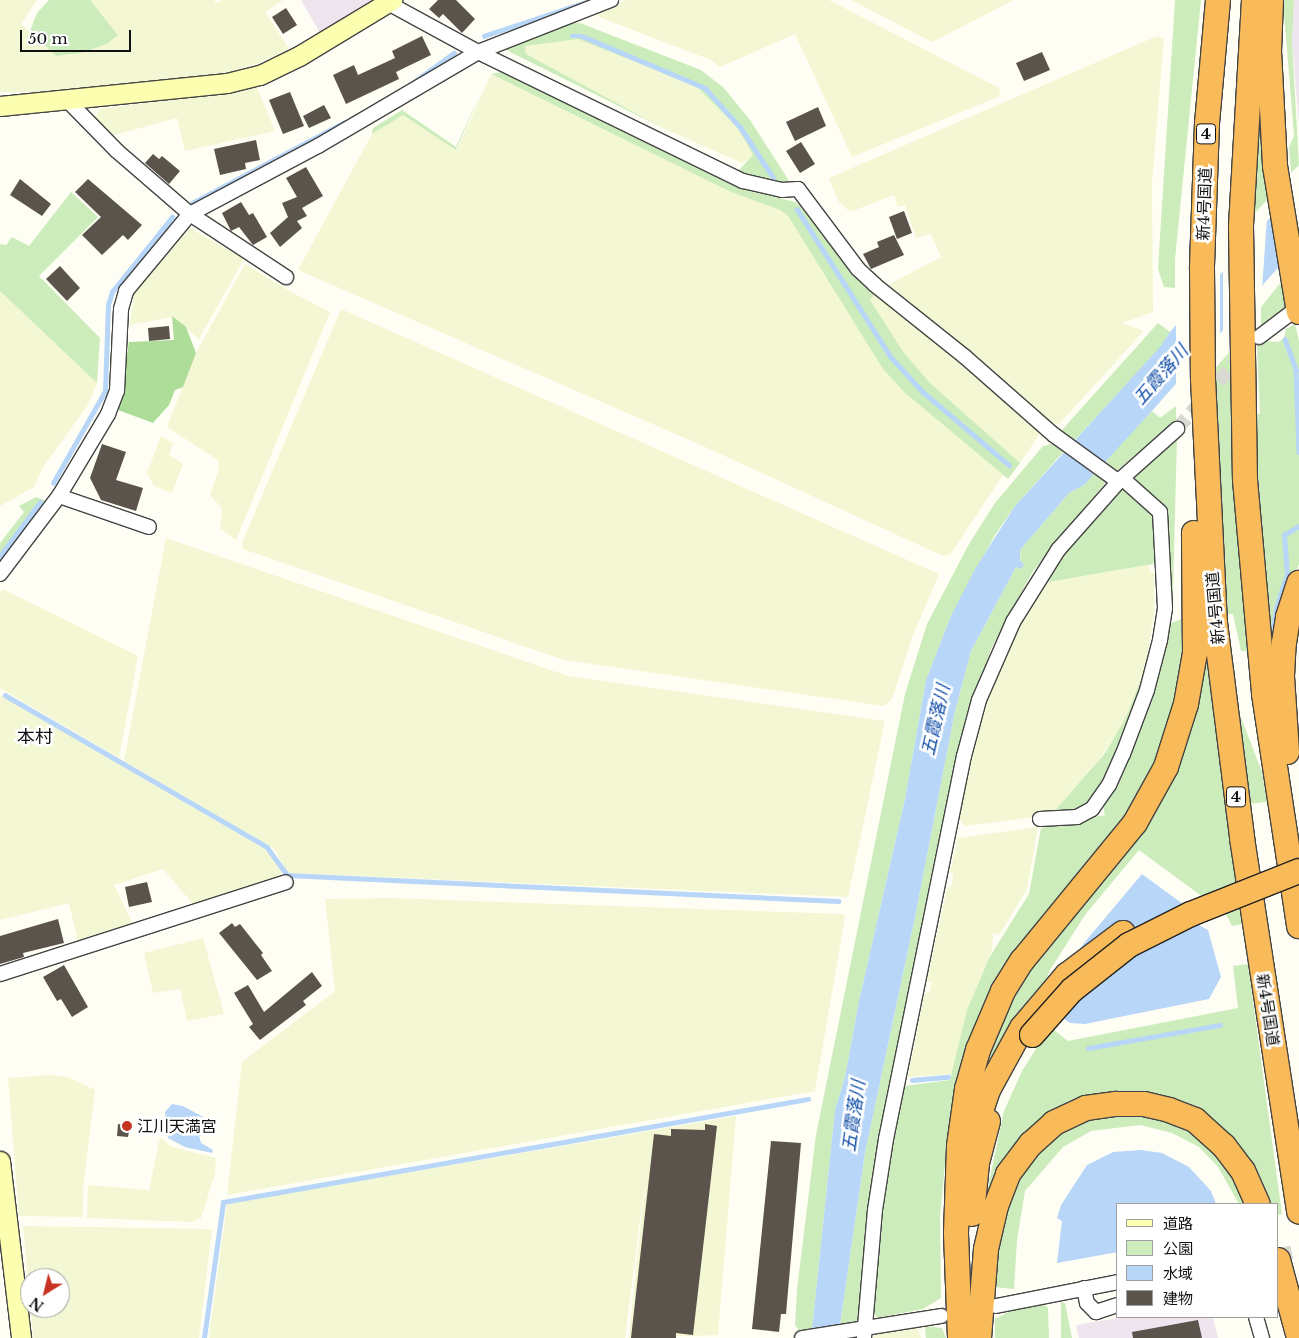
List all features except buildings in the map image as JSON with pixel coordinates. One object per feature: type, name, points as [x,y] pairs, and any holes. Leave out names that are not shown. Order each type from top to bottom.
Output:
[{"type":"highway","name":"新4号国道","points":[[1218,0],[1207,123],[1202,269],[1203,379],[1214,623],[1242,838],[1299,1212]]},
{"type":"highway","points":[[1254,0],[1241,227],[1250,337],[1245,480],[1252,578],[1264,694],[1299,926]]},
{"type":"highway","points":[[1271,0],[1269,60],[1275,166],[1294,283],[1295,312]]},
{"type":"highway","points":[[960,1338],[959,1146],[967,1089],[989,1021],[1022,961],[1135,823],[1166,767],[1176,740],[1195,653],[1194,534],[1203,379]]},
{"type":"highway","points":[[1299,584],[1288,616],[1282,676],[1299,846]]},
{"type":"highway","points":[[958,1203],[973,1131],[988,1090],[1027,1031],[1068,975],[1123,933],[1184,901],[1299,857]]},
{"type":"highway","points":[[978,1338],[971,1234],[977,1163],[990,1116],[1027,1031],[1079,984],[1129,946],[1191,914],[1299,871]]},
{"type":"highway","points":[[978,1338],[986,1249],[996,1206],[1008,1174],[1031,1144],[1054,1123],[1086,1108],[1116,1104],[1169,1110],[1195,1120],[1224,1146],[1243,1171],[1258,1203]]},
{"type":"highway","points":[[1279,1264],[1299,1338]]},
{"type":"street","points":[[0,574],[59,496],[108,414],[116,391],[120,309],[126,291],[190,214],[318,146],[478,52],[611,0]]},
{"type":"street","points":[[0,106],[68,101],[227,83],[260,75],[390,2],[478,52],[743,181],[782,190],[798,189],[858,269],[1061,440],[1106,473],[1120,480],[1160,512],[1165,608],[1160,640],[1147,690],[1123,754],[1092,809],[1077,816],[1040,819]]},
{"type":"street","points":[[68,101],[117,152],[190,214],[286,277]]},
{"type":"street","points":[[1250,337],[1295,312]]},
{"type":"street","points":[[860,1332],[886,1139],[970,728],[991,665],[1013,622],[1058,550],[1120,480],[1176,429]]},
{"type":"street","points":[[59,496],[149,527]]},
{"type":"street","points":[[0,974],[286,882]]},
{"type":"street","points":[[0,1161],[3,1225],[21,1338]]},
{"type":"street","points":[[996,1306],[1116,1282]]},
{"type":"street","points":[[1084,1288],[1087,1303],[1096,1312],[1116,1306]]},
{"type":"street","points":[[802,1338],[860,1332],[941,1316]]},
{"type":"street","points":[[1256,1318],[1262,1338]]},
{"type":"shaded area","points":[[301,0],[377,0],[320,33]]},
{"type":"shaded area","points":[[1294,0],[1299,0],[1299,125],[1292,42]]},
{"type":"shaded area","points":[[1118,1318],[1213,1318],[1218,1338],[1079,1338],[1076,1325]]},
{"type":"green space","points":[[0,0],[37,0],[21,24],[56,56],[81,53],[107,44],[118,35],[90,0],[214,0],[216,3],[223,0],[283,0],[265,12],[289,49],[273,60],[271,57],[259,63],[222,74],[49,92],[0,92]]},
{"type":"green space","points":[[49,0],[90,0],[118,35],[107,44],[81,53],[56,56],[30,31],[37,13]]},
{"type":"green space","points":[[627,0],[829,0],[999,88],[1000,96],[852,157],[795,34],[720,67],[711,60],[599,17],[595,13]]},
{"type":"green space","points":[[851,0],[1014,0],[932,42]]},
{"type":"green space","points":[[1175,0],[1201,0],[1175,259],[1175,288],[1164,287],[1158,269]]},
{"type":"green space","points":[[1283,0],[1294,0],[1292,42],[1299,165],[1291,173],[1289,147],[1294,136]]},
{"type":"green space","points":[[567,22],[580,23],[701,70],[724,88],[750,120],[788,179],[787,184],[770,183],[738,171],[753,155],[738,128],[696,86],[578,39],[525,46],[526,54],[663,128],[504,49]]},
{"type":"green space","points":[[1157,36],[1164,38],[1152,184],[1153,312],[1122,323],[1144,331],[1059,424],[1048,423],[886,286],[941,257],[931,234],[916,238],[905,205],[898,207],[894,195],[850,212],[838,201],[829,178]]},
{"type":"green space","points":[[561,39],[578,39],[696,86],[738,128],[754,156],[742,163],[663,128],[526,54],[525,46]]},
{"type":"green space","points":[[506,71],[721,179],[746,190],[795,202],[816,217],[876,293],[870,300],[902,350],[929,382],[1020,463],[1008,479],[904,392],[883,369],[788,216],[780,210],[731,192],[491,74]]},
{"type":"green space","points":[[491,74],[731,192],[780,210],[788,216],[883,369],[904,392],[1003,475],[950,555],[943,556],[703,446],[298,270],[372,134],[403,115],[457,150]]},
{"type":"green space","points":[[256,85],[275,131],[185,151],[177,118],[111,136],[95,117],[100,109],[235,91]]},
{"type":"green space","points":[[483,88],[456,150],[403,115],[372,134],[373,128],[402,110],[456,147]]},
{"type":"green space","points":[[1257,106],[1265,106],[1270,160],[1262,162],[1268,199],[1253,215]]},
{"type":"green space","points":[[71,192],[98,217],[39,276],[100,338],[97,383],[0,291],[0,244],[6,245],[12,237],[29,246]]},
{"type":"green space","points":[[190,228],[244,259],[199,339],[172,317],[130,325],[134,293]]},
{"type":"green space","points":[[245,264],[291,292],[330,312],[236,540],[220,529],[222,508],[210,495],[219,469],[218,460],[167,427],[196,353]]},
{"type":"green space","points":[[1286,276],[1291,307],[1275,315],[1261,328],[1261,307]]},
{"type":"green space","points":[[0,291],[97,383],[88,405],[43,467],[34,487],[0,506]]},
{"type":"green space","points":[[876,293],[961,360],[1041,432],[1020,463],[929,382],[902,350],[870,300]]},
{"type":"green space","points":[[341,309],[939,574],[913,635],[892,699],[884,706],[564,660],[243,549],[242,543]]},
{"type":"green space","points":[[172,316],[186,327],[196,353],[183,387],[175,390],[169,405],[153,423],[118,410],[129,342],[174,340]]},
{"type":"green space","points":[[1158,323],[1170,332],[1161,347],[1072,443],[1061,431]]},
{"type":"green space","points":[[1295,324],[1299,341],[1299,564],[1285,595],[1277,694],[1261,563],[1254,414],[1260,414],[1257,345],[1262,341],[1279,342],[1284,338],[1286,329]]},
{"type":"green space","points":[[1233,348],[1252,671],[1246,651],[1241,651],[1233,614],[1227,614],[1225,608],[1213,371]]},
{"type":"green space","points":[[1176,406],[1176,421],[1116,471],[1101,464],[1152,411],[1160,418]]},
{"type":"green space","points":[[1177,435],[1173,596],[1171,600],[1162,505],[1136,483],[1135,476]]},
{"type":"green space","points":[[161,436],[173,443],[169,455],[183,464],[172,493],[154,486],[147,473]]},
{"type":"green space","points":[[1055,443],[1065,450],[1015,506],[995,535],[951,616],[926,680],[905,799],[859,1001],[845,1077],[835,1110],[812,1330],[800,1332],[795,1325],[797,1289],[816,1135],[905,694],[927,624],[969,544],[995,503],[1043,446]]},
{"type":"green space","points":[[1095,472],[1106,482],[1033,571],[991,649],[962,740],[860,1317],[853,1323],[840,1325],[865,1153],[915,917],[955,711],[971,651],[1016,567],[1021,569],[1020,550],[1069,493],[1084,485]]},
{"type":"green space","points":[[1115,490],[1130,491],[1153,510],[1157,550],[1153,564],[1042,583]]},
{"type":"green space","points":[[36,497],[49,502],[0,570],[0,543],[24,512],[19,506]]},
{"type":"green space","points":[[166,538],[568,676],[885,721],[848,897],[288,873],[274,849],[124,761]]},
{"type":"green space","points":[[1149,565],[1150,572],[1154,573],[1154,612],[1146,667],[1126,717],[1104,753],[1051,815],[965,826],[958,818],[985,703],[1004,651],[1042,583]]},
{"type":"green space","points":[[3,589],[138,656],[119,758],[0,688],[0,593]]},
{"type":"green space","points":[[1185,618],[1179,688],[1163,745],[1144,786],[1119,825],[1022,944],[967,1048],[953,1098],[946,1154],[940,1216],[941,1298],[923,1309],[877,1318],[873,1312],[886,1182],[904,1086],[950,1080],[967,1010],[989,958],[1029,894],[1041,828],[1105,815],[1103,806],[1130,754],[1146,712],[1168,624]]},
{"type":"green space","points":[[1206,653],[1243,924],[1232,926],[1226,914],[1139,850],[1085,915],[1050,970],[1043,988],[991,1059],[986,1057],[1026,973],[1105,874]]},
{"type":"green space","points":[[1146,667],[1149,667],[1110,770],[1092,801],[1077,810],[1051,815],[1105,753],[1126,717]]},
{"type":"green space","points":[[0,695],[263,848],[275,859],[282,873],[273,881],[193,904],[163,869],[114,885],[133,924],[94,936],[79,946],[69,903],[0,920]]},
{"type":"green space","points":[[1235,702],[1262,772],[1267,802],[1249,804]]},
{"type":"green space","points":[[1038,827],[1027,889],[999,935],[993,933],[992,950],[967,1010],[952,1074],[908,1077],[924,995],[930,991],[932,983],[927,980],[947,889],[952,885],[953,874],[950,872],[958,838]]},
{"type":"green space","points":[[391,898],[843,914],[845,917],[815,1091],[227,1195],[242,1062],[335,991],[325,899]]},
{"type":"green space","points":[[203,938],[224,1014],[187,1021],[180,989],[153,993],[144,953]]},
{"type":"green space","points":[[1248,964],[1282,1214],[1279,1215],[1279,1203],[1265,1203],[1218,1128],[1078,1104],[984,1206],[1004,1111],[1022,1071],[1050,1027],[1068,1041],[1238,1008],[1233,966]]},
{"type":"green space","points":[[49,1075],[68,1077],[95,1090],[83,1189],[83,1217],[19,1216],[8,1078]]},
{"type":"green space","points":[[1129,1113],[1158,1117],[1184,1128],[1208,1145],[1226,1163],[1248,1203],[1238,1203],[1218,1167],[1199,1147],[1172,1133],[1140,1125],[1091,1131],[1063,1147],[1025,1191],[1017,1240],[1014,1289],[994,1287],[998,1235],[1016,1183],[1032,1158],[1051,1139],[1072,1126],[1104,1115]]},
{"type":"green space","points":[[736,1116],[718,1335],[629,1338],[646,1172],[625,1338],[209,1338],[227,1204]]},
{"type":"green space","points":[[160,1137],[172,1147],[216,1158],[215,1174],[201,1218],[192,1222],[87,1218],[88,1185],[149,1190]]},
{"type":"green space","points":[[23,1226],[212,1229],[199,1338],[33,1338],[32,1318],[70,1318],[70,1268],[27,1268]]},
{"type":"green space","points":[[1061,1302],[1065,1303],[1072,1338],[1061,1338]]},
{"type":"green space","points":[[1043,1304],[1048,1308],[1049,1338],[995,1338],[995,1319],[1016,1308]]},
{"type":"green space","points":[[917,1326],[921,1338],[873,1338],[877,1332]]},
{"type":"green space","points":[[925,1326],[942,1328],[946,1338],[926,1338]]},
{"type":"water","name":"五霞落川","points":[[1275,212],[1283,262],[1152,411],[1084,485],[1069,493],[1020,550],[1020,560],[1024,565],[1021,569],[1016,567],[971,651],[955,711],[915,917],[865,1153],[840,1325],[812,1330],[835,1110],[845,1077],[859,1001],[905,799],[926,680],[951,616],[975,569],[1015,506],[1160,347],[1170,332]]},
{"type":"water","points":[[1142,874],[1191,910],[1190,920],[1208,930],[1221,977],[1209,999],[1085,1024],[1070,1023],[1045,1005],[1084,943]]},
{"type":"water","points":[[172,1104],[183,1106],[216,1124],[215,1132],[199,1136],[201,1143],[213,1150],[212,1153],[185,1147],[168,1138],[165,1112]],"holes":[[[180,1118],[190,1125],[185,1134],[174,1130],[174,1123]]]},
{"type":"water","points":[[1141,1150],[1162,1153],[1189,1167],[1211,1191],[1216,1203],[1116,1203],[1116,1252],[1057,1263],[1062,1221],[1057,1218],[1061,1205],[1087,1165],[1113,1152]]},
{"type":"pier","points":[[1267,218],[1262,289],[1223,334],[1223,268]]},
{"type":"pier","points":[[1220,271],[1220,337],[1176,388],[1176,322]]},
{"type":"waterway","points":[[484,36],[592,0]]},
{"type":"waterway","points":[[572,36],[582,36],[705,88],[741,128],[773,177]]},
{"type":"waterway","points":[[415,81],[454,53]]},
{"type":"waterway","points":[[192,203],[345,122]]},
{"type":"waterway","points":[[797,209],[891,357],[923,392],[1009,465]]},
{"type":"waterway","points":[[53,483],[105,391],[108,305],[112,292],[172,217]]},
{"type":"waterway","points":[[1285,339],[1296,370],[1299,452]]},
{"type":"waterway","points":[[0,556],[40,502]]},
{"type":"waterway","points":[[1273,628],[1276,608],[1287,575],[1284,535],[1299,526]]},
{"type":"waterway","points":[[5,695],[267,847],[287,875],[838,901]]},
{"type":"waterway","points":[[1088,1048],[1220,1025]]},
{"type":"waterway","points":[[912,1080],[948,1077]]},
{"type":"waterway","points":[[204,1338],[223,1202],[808,1099]]},
{"type":"tunnel","points":[[1177,429],[1243,354]]},
{"type":"tunnel","points":[[1279,1255],[1299,1251]]},
{"type":"place","name":"江川天満宮","points":[[127,1126]]},
{"type":"district","name":"本村","points":[[35,737]]}]
